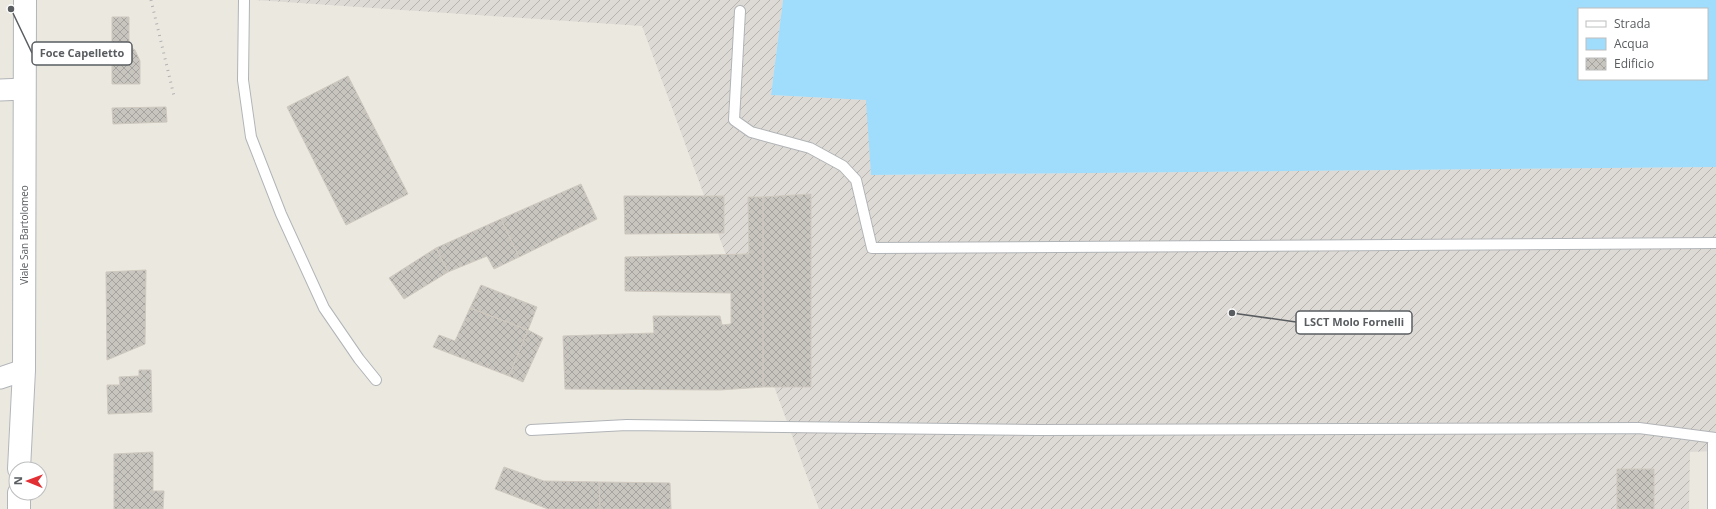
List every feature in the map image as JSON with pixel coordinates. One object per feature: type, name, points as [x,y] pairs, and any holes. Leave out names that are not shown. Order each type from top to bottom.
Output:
[{"type":"main road","name":"Viale San Bartolomeo","points":[[19,461],[24,370],[25,0]]},
{"type":"street","points":[[0,90],[24,89]]},
{"type":"street","points":[[0,378],[24,370]]},
{"type":"lane","points":[[244,0],[243,80],[251,137],[281,214],[324,308],[359,359],[376,380]]},
{"type":"lane","points":[[740,11],[734,120],[751,132],[810,148],[843,166],[856,180],[872,248],[1716,243]]},
{"type":"lane","points":[[531,430],[627,425],[1039,430],[1639,428],[1714,438],[1713,509]]},
{"type":"shaded area","points":[[255,0],[783,0],[771,95],[867,100],[871,175],[1716,167],[1716,451],[1690,452],[1689,509],[819,509],[642,26]]},
{"type":"water","points":[[783,0],[1716,0],[1716,167],[871,175],[866,100],[771,95]]},
{"type":"building","points":[[112,17],[129,17],[129,46],[135,50],[140,61],[140,84],[112,84]]},
{"type":"building","points":[[348,76],[408,194],[346,225],[287,107]]},
{"type":"building","points":[[166,107],[167,122],[113,124],[112,108]]},
{"type":"building","points":[[581,184],[597,219],[519,257],[501,219]]},
{"type":"building","points":[[811,194],[811,387],[763,387],[763,197]]},
{"type":"building","points":[[624,196],[724,196],[724,233],[625,234]]},
{"type":"building","points":[[748,197],[763,197],[763,387],[720,390],[565,389],[563,336],[654,333],[653,316],[720,316],[722,325],[731,324],[731,293],[625,291],[625,257],[749,254]]},
{"type":"building","points":[[501,219],[519,257],[494,269],[487,256],[448,272],[436,248]]},
{"type":"building","points":[[436,248],[448,272],[404,299],[389,278]]},
{"type":"building","points":[[146,270],[145,344],[107,360],[106,272]]},
{"type":"building","points":[[481,285],[537,307],[528,330],[470,308]]},
{"type":"building","points":[[470,308],[528,330],[509,376],[433,347],[439,335],[455,341]]},
{"type":"building","points":[[528,330],[543,338],[523,382],[509,376]]},
{"type":"building","points":[[139,370],[151,370],[152,412],[108,414],[107,385],[120,385],[119,377],[139,376]]},
{"type":"building","points":[[153,452],[153,491],[164,491],[163,509],[114,509],[114,454]]},
{"type":"building","points":[[504,467],[544,481],[599,482],[600,509],[548,509],[495,489]]},
{"type":"building","points":[[1617,469],[1654,469],[1654,509],[1617,509]]},
{"type":"building","points":[[599,482],[670,483],[671,509],[600,509]]},
{"type":"railway","points":[[151,0],[174,96]]},
{"type":"place","name":"Foce Capelletto","points":[[11,9]]},
{"type":"place","name":"LSCT Molo Fornelli","points":[[1232,313]]}]
